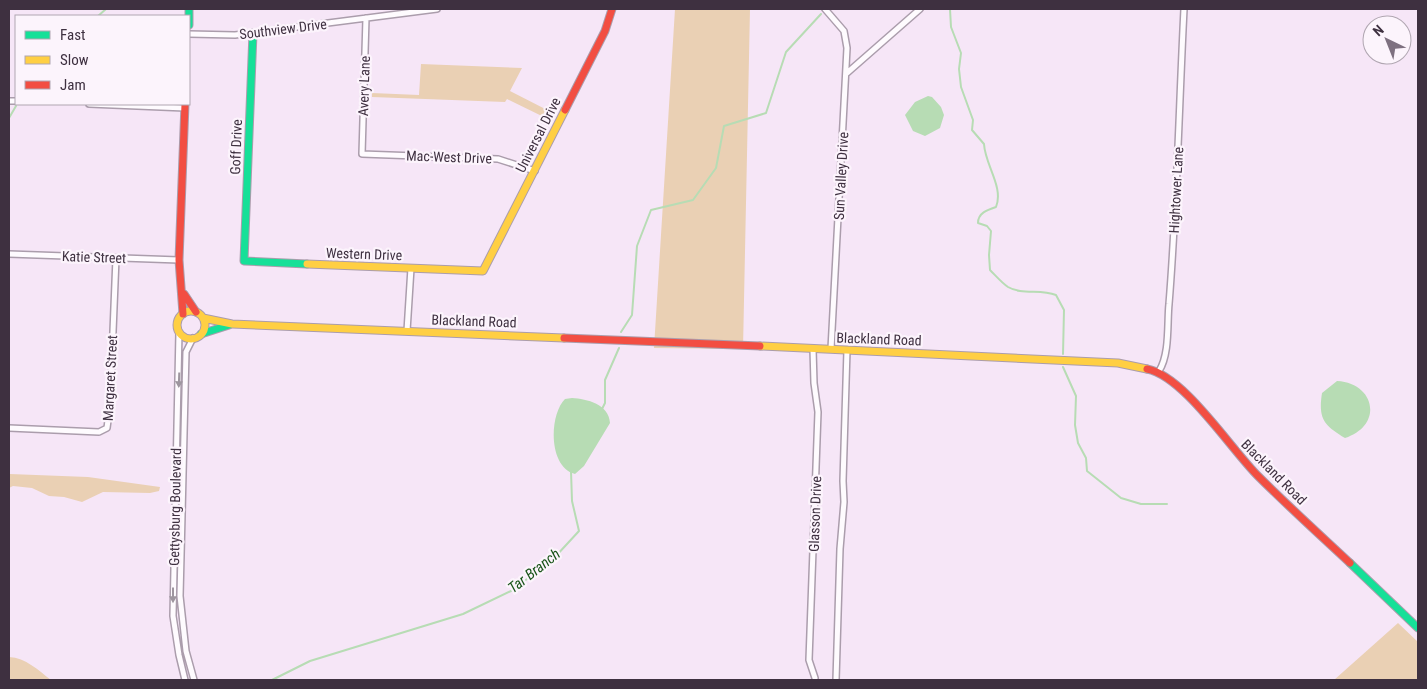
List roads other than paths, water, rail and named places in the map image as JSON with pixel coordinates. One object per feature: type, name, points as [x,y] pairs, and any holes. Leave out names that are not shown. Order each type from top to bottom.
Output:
[{"type":"street","name":"Southview Drive","points":[[190,34],[236,35],[437,9]]},
{"type":"street","name":"Universal Drive","points":[[483,271],[605,31],[612,9]]},
{"type":"street","name":"Sun Valley Drive","points":[[825,9],[844,31],[847,73],[831,349]]},
{"type":"street","points":[[847,73],[920,9]]},
{"type":"street","name":"Hightower Lane","points":[[1159,371],[1163,365],[1166,343],[1172,264],[1184,9]]},
{"type":"street","name":"Avery Lane","points":[[362,154],[366,18]]},
{"type":"street","name":"Goff Drive","points":[[244,261],[253,33]]},
{"type":"street","points":[[137,105],[185,106],[180,260],[184,294],[183,314],[178,323],[179,332],[186,337],[193,338],[201,334],[205,324],[203,318],[196,312],[184,294]]},
{"type":"street","name":"Mac-West Drive","points":[[362,154],[498,159],[534,170]]},
{"type":"street","name":"Katie Street","points":[[9,254],[180,260]]},
{"type":"street","name":"Margaret Street","points":[[9,428],[99,432],[107,428],[110,406],[116,258]]},
{"type":"street","name":"Western Drive","points":[[244,261],[483,271]]},
{"type":"street","points":[[406,331],[411,268]]},
{"type":"street","points":[[183,314],[189,311],[196,312]]},
{"type":"street","name":"Blackland Road","points":[[203,318],[232,324],[1118,363],[1159,371],[1178,385],[1257,475],[1418,628]]},
{"type":"street","name":"Blackland Road","points":[[201,334],[232,324]]},
{"type":"street","name":"Gettysburg Boulevard","points":[[179,332],[173,616],[185,680]]},
{"type":"street","name":"Gettysburg Boulevard","points":[[193,338],[186,352],[181,578],[182,621],[186,651],[193,679]]},
{"type":"street","name":"Glasson Drive","points":[[813,349],[814,383],[818,412],[809,660],[815,678]]},
{"type":"street","points":[[836,680],[840,550],[844,502],[842,481],[847,350]]},
{"type":"street","points":[[174,528],[183,528]]},
{"type":"street","points":[[173,578],[181,578]]},
{"type":"street","points":[[185,680],[193,679]]},
{"type":"waterway","points":[[99,15],[106,9]]},
{"type":"waterway","points":[[950,9],[951,27],[961,53],[959,69],[961,87],[973,120],[972,130],[984,144],[987,160],[998,192],[996,207],[981,214],[978,220],[978,223],[987,226],[991,231],[990,270],[1008,287],[1013,289],[1056,295],[1064,310],[1063,354]]},
{"type":"waterway","name":"Tar Branch","points":[[621,332],[632,315],[637,246],[651,210],[693,200],[716,168],[724,126],[766,113],[786,52],[821,14]]},
{"type":"waterway","points":[[9,118],[16,106]]},
{"type":"waterway","name":"Tar Branch","points":[[602,409],[605,403],[605,380],[619,348]]},
{"type":"waterway","points":[[1063,367],[1076,396],[1075,425],[1078,443],[1086,458],[1087,471],[1121,498],[1141,504],[1167,504]]},
{"type":"waterway","name":"Tar Branch","points":[[272,680],[310,661],[463,614],[513,590],[555,557],[579,531],[572,501],[571,471]]}]
